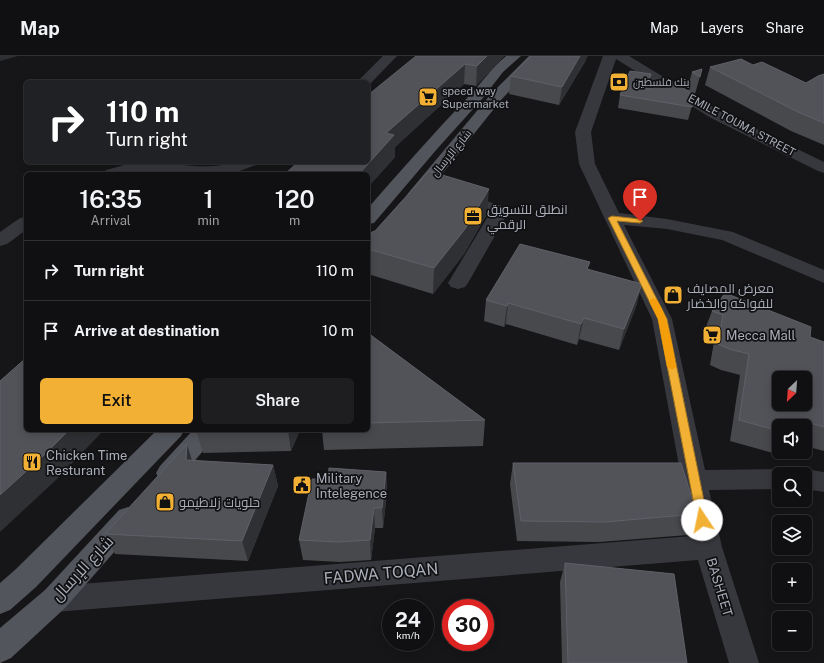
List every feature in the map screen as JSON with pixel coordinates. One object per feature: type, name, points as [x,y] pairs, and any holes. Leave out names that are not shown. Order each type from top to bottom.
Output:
[{"type":"main road","name":"شارع الإرسال","points":[[370,217],[431,146],[477,96],[498,69],[514,56]]},
{"type":"main road","name":"شارع الإرسال","points":[[408,204],[436,191],[496,98],[536,56]]},
{"type":"main road","points":[[0,601],[26,578],[170,432]]},
{"type":"main road","name":"شارع الإرسال","points":[[0,648],[55,599],[205,432]]},
{"type":"street","points":[[366,80],[390,56]]},
{"type":"street","name":"BASHEET","points":[[610,56],[583,132],[587,164],[662,319],[708,547],[744,663]]},
{"type":"street","name":"EMILE TOUMA STREET","points":[[620,56],[716,115],[824,168]]},
{"type":"street","points":[[119,172],[133,168],[195,171],[231,169],[245,164]]},
{"type":"street","points":[[436,191],[500,210],[458,283]]},
{"type":"street","points":[[612,218],[667,224],[727,236],[779,256],[824,277]]},
{"type":"street","points":[[0,240],[24,223]]},
{"type":"street","points":[[694,480],[772,479]]},
{"type":"street","points":[[812,480],[824,482]]},
{"type":"street","name":"FADWA TOQAN","points":[[55,599],[708,547]]},
{"type":"building","points":[[416,56],[487,56],[477,66],[465,64],[386,133],[394,135],[370,162],[370,93]]},
{"type":"building","points":[[531,56],[580,56],[562,87],[511,76]]},
{"type":"building","points":[[741,59],[753,65],[762,62],[806,83],[824,74],[824,123],[798,112],[710,67]]},
{"type":"building","points":[[702,69],[700,77],[692,72]]},
{"type":"building","points":[[630,71],[651,74],[646,89],[673,82],[695,95],[692,107],[620,95]]},
{"type":"building","points":[[296,164],[368,164],[361,172],[287,172]]},
{"type":"building","points":[[429,171],[489,189],[465,229],[434,268],[370,250],[370,234],[375,231]]},
{"type":"building","points":[[520,244],[590,262],[587,269],[642,284],[624,329],[584,318],[581,324],[508,303],[507,306],[486,300]]},
{"type":"building","points":[[725,293],[811,327],[810,337],[824,342],[824,427],[812,424],[812,419],[772,419],[772,429],[739,420],[749,354],[729,349],[718,344],[723,315],[712,311]]},
{"type":"building","points":[[370,334],[485,420],[370,423]]},
{"type":"building","points":[[24,360],[24,432],[67,432],[0,495],[0,381]]},
{"type":"building","points":[[187,444],[186,460],[273,465],[242,541],[105,534]]},
{"type":"building","points":[[513,463],[681,463],[697,514],[605,522],[521,521]]},
{"type":"building","points":[[329,468],[386,472],[382,508],[374,508],[370,540],[337,542],[299,540],[312,479],[328,479]]},
{"type":"building","points":[[565,563],[674,574],[687,663],[568,663]]},
{"type":"slow traffic","points":[[653,301],[662,319],[672,367]]},
{"type":"place","name":"بنك فلسطين","points":[[619,82]]},
{"type":"place","name":"speed way Supermarket","points":[[428,97]]},
{"type":"place","name":"انطلق للتسويق الرقمي","points":[[473,216]]},
{"type":"place","name":"معرض المصايف للفواكه والخضار","points":[[673,295]]},
{"type":"place","name":"Mecca Mall","points":[[712,335]]},
{"type":"place","name":"Chicken Time Resturant","points":[[32,462]]},
{"type":"place","name":"Military Intelegence","points":[[302,485]]},
{"type":"place","name":"حلويات زلاطيمو","points":[[165,502]]},
{"type":"route","points":[[640,221],[612,218],[662,319],[702,520]]}]
